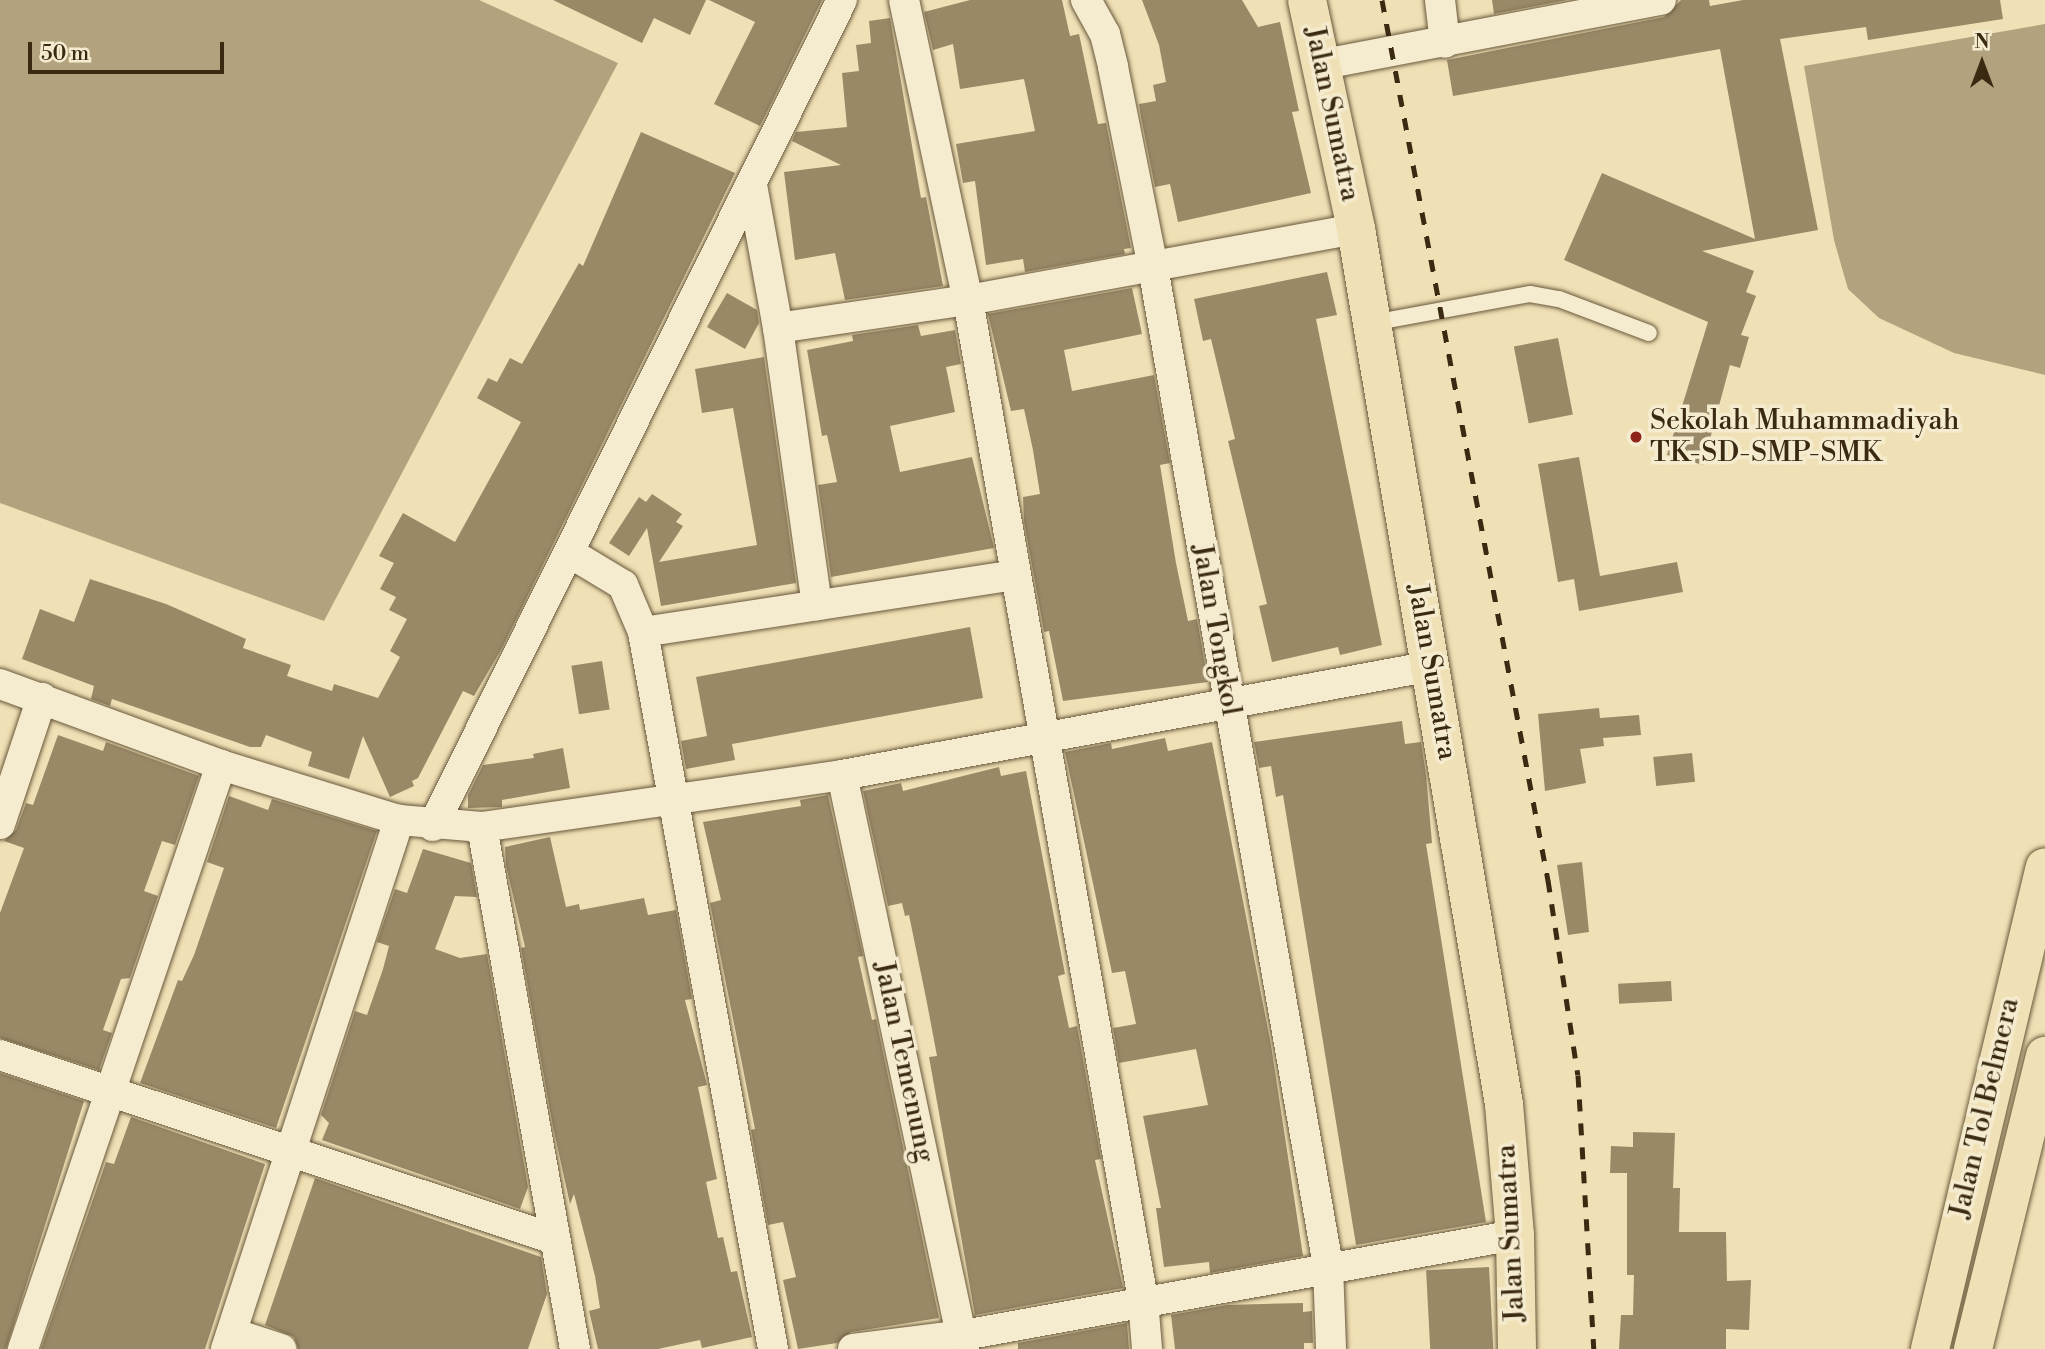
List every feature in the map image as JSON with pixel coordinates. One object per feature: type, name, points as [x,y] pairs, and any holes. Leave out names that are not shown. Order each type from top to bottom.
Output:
[{"type":"highway","name":"Jalan Sumatra","points":[[1307,0],[1324,64],[1356,229],[1504,1104],[1515,1235],[1517,1349]]},
{"type":"highway","name":"Jalan Tol Belmera","points":[[1930,1349],[2045,868]]},
{"type":"highway","name":"Jalan Tol Belmera","points":[[1973,1349],[2045,1056]]},
{"type":"street","points":[[433,826],[842,0]]},
{"type":"street","points":[[904,0],[968,300],[1143,1300],[1147,1349]]},
{"type":"street","name":"Jalan Tongkol","points":[[1086,0],[1105,34],[1153,267],[1328,1266],[1331,1349]]},
{"type":"street","points":[[1440,0],[1445,43]]},
{"type":"street","points":[[1324,64],[1661,0]]},
{"type":"street","points":[[752,185],[778,328],[817,605]]},
{"type":"street","points":[[778,328],[968,300],[1356,229]]},
{"type":"street","points":[[569,553],[623,585],[643,632],[774,1349]]},
{"type":"street","points":[[643,632],[1014,575]]},
{"type":"street","points":[[0,684],[221,765],[399,820],[433,826],[482,827],[673,803],[842,775],[1432,666]]},
{"type":"street","points":[[0,824],[42,698]]},
{"type":"street","points":[[23,1349],[221,765]]},
{"type":"street","name":"Jalan Temenung","points":[[842,775],[964,1342]]},
{"type":"street","points":[[281,1349],[229,1341],[399,820]]},
{"type":"street","points":[[482,827],[575,1349]]},
{"type":"street","points":[[0,1055],[109,1094],[554,1239]]},
{"type":"street","points":[[853,1349],[964,1342],[1143,1300],[1515,1235]]},
{"type":"lane","points":[[1372,323],[1530,294],[1559,299],[1649,333]]},
{"type":"shaded area","points":[[0,0],[479,0],[618,63],[324,621],[0,503]]},
{"type":"shaded area","points":[[2045,24],[2045,375],[1954,353],[1879,318],[1848,289],[1834,240],[1804,66]]},
{"type":"building","points":[[553,0],[706,0],[690,35],[654,18],[642,43]]},
{"type":"building","points":[[709,0],[822,0],[760,126],[714,104],[755,22]]},
{"type":"building","points":[[970,0],[1062,0],[1070,36],[1079,34],[1098,124],[1106,123],[1131,248],[1124,249],[1125,254],[1025,272],[1023,259],[986,265],[975,181],[963,183],[956,144],[1035,131],[1024,79],[960,89],[953,44],[933,50],[924,12]]},
{"type":"building","points":[[1142,0],[1242,0],[1258,27],[1280,22],[1299,111],[1292,112],[1311,193],[1178,222],[1170,184],[1155,187],[1141,117],[1139,104],[1156,101],[1153,85],[1166,82],[1159,45]]},
{"type":"building","points":[[1492,0],[1567,0],[1494,14]]},
{"type":"building","points":[[1681,0],[1709,0],[1710,6],[1743,0],[2000,0],[2003,19],[1868,40],[1866,27],[1780,39],[1818,230],[1702,251],[1754,271],[1746,292],[1756,296],[1741,335],[1749,337],[1740,368],[1730,365],[1703,465],[1667,455],[1708,322],[1564,260],[1602,173],[1755,239],[1720,49],[1453,96],[1447,60],[1664,17]]},
{"type":"building","points":[[890,18],[921,198],[926,197],[943,286],[845,300],[835,253],[795,260],[784,172],[841,165],[792,141],[796,132],[847,127],[842,73],[859,71],[856,45],[871,43],[869,21]]},
{"type":"building","points":[[641,132],[735,173],[502,648],[474,696],[463,691],[418,778],[412,781],[414,786],[390,797],[363,736],[349,779],[308,766],[312,752],[266,735],[261,747],[250,747],[112,699],[110,706],[91,699],[94,686],[22,659],[40,609],[74,622],[90,579],[166,604],[246,639],[243,648],[291,665],[287,676],[332,691],[334,684],[378,698],[400,657],[390,651],[407,619],[389,610],[396,597],[380,589],[394,563],[379,556],[403,513],[455,542],[521,422],[477,398],[488,378],[497,382],[510,358],[522,364],[579,263],[583,266]]},
{"type":"building","points":[[1327,272],[1337,315],[1316,319],[1382,645],[1340,655],[1338,647],[1272,662],[1259,606],[1267,604],[1228,441],[1235,439],[1211,339],[1203,341],[1194,299]]},
{"type":"building","points":[[1132,288],[1142,334],[1064,350],[1072,391],[1154,375],[1170,463],[1160,465],[1176,563],[1188,621],[1197,619],[1208,682],[1063,701],[1049,631],[1044,632],[1024,521],[1023,497],[1040,494],[1033,450],[1024,409],[1011,411],[988,314]]},
{"type":"building","points":[[727,293],[757,310],[759,323],[745,349],[707,327]]},
{"type":"building","points":[[918,325],[921,336],[955,330],[961,364],[946,367],[955,412],[890,426],[900,472],[972,457],[994,548],[831,577],[818,485],[837,482],[827,435],[822,436],[807,350],[853,341],[852,335]]},
{"type":"building","points":[[1558,338],[1573,415],[1529,423],[1514,347]]},
{"type":"building","points":[[764,357],[796,583],[661,606],[647,528],[629,556],[609,543],[639,497],[646,502],[652,494],[682,514],[676,522],[683,526],[659,562],[757,545],[733,408],[702,413],[695,369]]},
{"type":"building","points":[[1579,457],[1600,576],[1677,562],[1683,592],[1579,611],[1574,579],[1558,582],[1538,464]]},
{"type":"building","points":[[970,627],[983,698],[732,744],[735,760],[686,769],[681,741],[707,736],[696,677]]},
{"type":"building","points":[[602,661],[610,709],[579,714],[571,666]]},
{"type":"building","points":[[1599,708],[1600,718],[1639,715],[1641,735],[1603,738],[1604,746],[1580,749],[1586,783],[1545,791],[1538,714]]},
{"type":"building","points":[[1402,721],[1405,744],[1421,742],[1432,843],[1426,844],[1486,1222],[1356,1245],[1283,795],[1276,797],[1271,766],[1259,768],[1254,742]]},
{"type":"building","points":[[58,735],[103,751],[106,742],[199,776],[175,845],[162,841],[144,891],[158,896],[130,978],[121,979],[103,1030],[112,1033],[99,1070],[0,1038],[0,913],[24,848],[4,841],[16,830],[26,803],[33,805]]},
{"type":"building","points":[[1165,738],[1168,751],[1212,742],[1271,1045],[1303,1256],[1210,1273],[1209,1262],[1164,1267],[1156,1208],[1161,1208],[1143,1116],[1208,1105],[1196,1049],[1119,1063],[1113,1028],[1136,1024],[1125,971],[1112,973],[1065,752],[1111,743],[1112,749]]},
{"type":"building","points":[[563,748],[570,788],[502,800],[502,807],[468,808],[468,795],[483,765],[534,758],[533,754]]},
{"type":"building","points":[[1692,753],[1695,782],[1656,786],[1653,757]]},
{"type":"building","points":[[999,767],[1001,776],[1026,771],[1065,974],[1058,976],[1069,1028],[1077,1026],[1101,1159],[1095,1160],[1123,1288],[975,1315],[929,1057],[937,1056],[909,915],[905,916],[902,903],[888,906],[863,791],[901,783],[903,791]]},
{"type":"building","points":[[828,795],[863,956],[858,957],[872,1020],[876,1019],[939,1318],[851,1332],[837,1343],[798,1349],[783,1280],[796,1277],[783,1222],[768,1225],[751,1130],[755,1129],[710,903],[721,900],[703,822],[801,806],[800,800]]},
{"type":"building","points":[[229,796],[268,810],[272,799],[377,831],[276,1128],[140,1083],[178,980],[182,981],[194,955],[224,868],[207,862]]},
{"type":"building","points":[[550,837],[566,907],[579,904],[580,910],[644,898],[648,915],[676,910],[692,999],[685,1000],[707,1085],[698,1087],[717,1179],[706,1182],[718,1238],[723,1237],[731,1272],[737,1271],[752,1337],[702,1348],[700,1340],[658,1349],[598,1349],[589,1311],[600,1308],[595,1276],[574,1194],[570,1204],[553,1127],[521,948],[525,947],[506,865],[505,847]]},
{"type":"building","points":[[423,849],[471,863],[477,897],[455,896],[435,949],[460,958],[487,954],[528,1187],[520,1209],[322,1140],[329,1123],[321,1115],[355,1011],[367,1015],[383,969],[389,946],[377,942],[395,889],[407,893]]},
{"type":"building","points":[[1582,862],[1589,932],[1568,935],[1557,865]]},
{"type":"building","points":[[1671,981],[1672,1001],[1619,1004],[1618,984]]},
{"type":"building","points":[[0,1073],[84,1101],[6,1349],[0,1349]]},
{"type":"building","points":[[131,1117],[265,1164],[205,1349],[41,1349],[106,1162],[114,1164]]},
{"type":"building","points":[[1633,1132],[1675,1133],[1673,1188],[1680,1188],[1679,1232],[1726,1232],[1727,1281],[1751,1280],[1749,1330],[1726,1329],[1726,1349],[1619,1349],[1621,1315],[1633,1315],[1634,1275],[1627,1275],[1627,1173],[1610,1173],[1611,1146],[1633,1147]]},
{"type":"building","points":[[315,1178],[541,1257],[547,1294],[528,1349],[298,1349],[294,1337],[265,1325]]},
{"type":"building","points":[[1489,1267],[1493,1349],[1430,1349],[1426,1270]]},
{"type":"building","points":[[1303,1303],[1303,1312],[1312,1311],[1313,1343],[1304,1343],[1304,1349],[1175,1349],[1171,1315],[1227,1305]]},
{"type":"building","points":[[1127,1323],[1129,1349],[1018,1349],[1018,1343]]},
{"type":"railway","points":[[1382,0],[1548,880],[1578,1075],[1594,1349]]},
{"type":"place","name":"Sekolah Muhammadiyah TK-SD-SMP-SMK","points":[[1636,437]]}]
